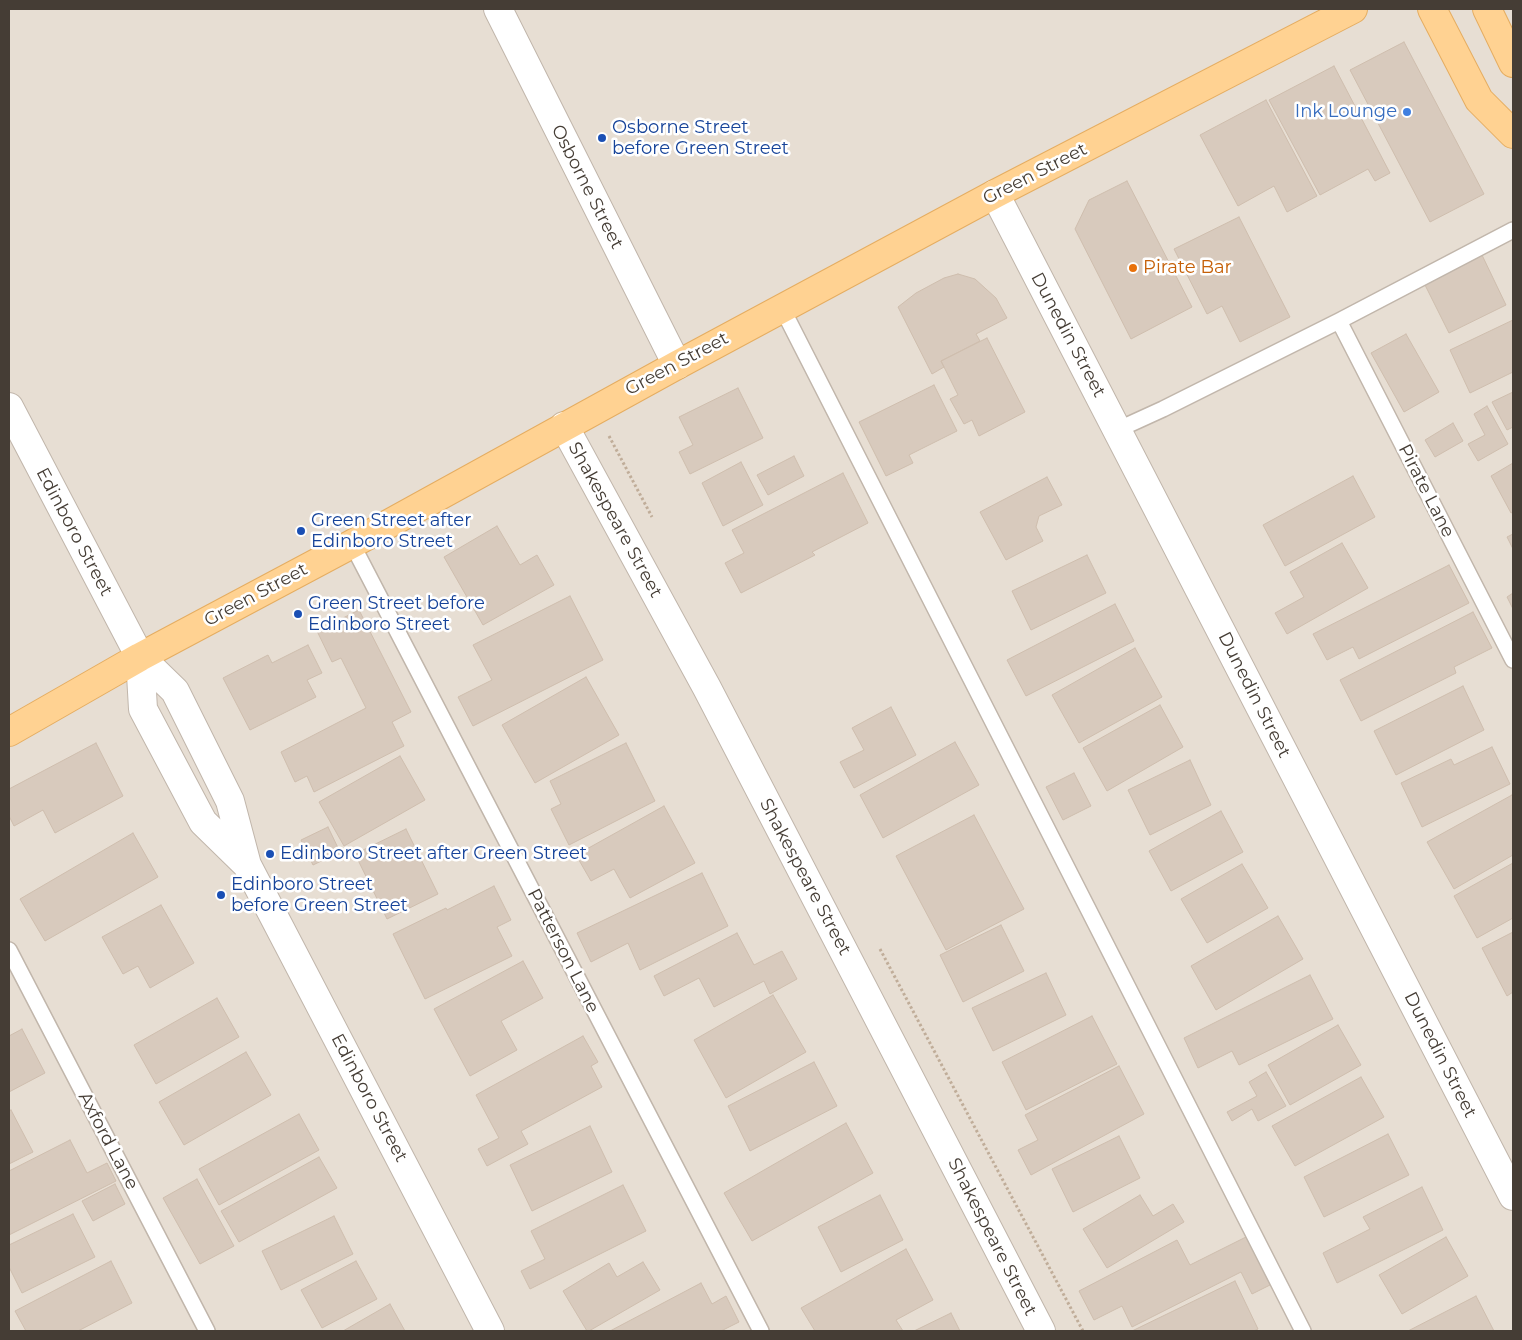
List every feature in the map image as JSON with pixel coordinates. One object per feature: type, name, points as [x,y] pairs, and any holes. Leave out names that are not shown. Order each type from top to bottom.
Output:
[{"type":"main road","name":"Green Street","points":[[9,732],[140,657],[352,544],[676,365],[995,194],[1353,9]]},
{"type":"main road","points":[[1432,9],[1479,100],[1513,134]]},
{"type":"main road","points":[[1487,9],[1513,63]]},
{"type":"street","name":"Osborne Street","points":[[498,9],[676,365]]},
{"type":"street","name":"Dunedin Street","points":[[995,194],[1513,1196]]},
{"type":"street","name":"Edinboro Street","points":[[9,407],[140,657],[175,691],[230,801],[247,865],[490,1331]]},
{"type":"street","name":"Shakespeare Street","points":[[564,426],[712,697],[1041,1331]]},
{"type":"street","name":"Edinboro Street","points":[[140,657],[143,709],[203,822],[247,865]]},
{"type":"lane","points":[[1117,430],[1339,321],[1513,230]]},
{"type":"lane","points":[[782,308],[1303,1331]]},
{"type":"lane","name":"Pirate Lane","points":[[1339,321],[1513,660]]},
{"type":"lane","name":"Patterson Lane","points":[[352,544],[762,1331]]},
{"type":"lane","name":"Axford Lane","points":[[9,950],[207,1331]]},
{"type":"shaded area","points":[[9,9],[1513,9],[1513,1331],[9,1331]]},
{"type":"building","points":[[1404,42],[1484,194],[1430,222],[1350,70]]},
{"type":"building","points":[[1334,66],[1390,173],[1375,181],[1368,169],[1320,195],[1269,100]]},
{"type":"building","points":[[1266,100],[1317,196],[1287,212],[1274,186],[1238,206],[1200,135]]},
{"type":"building","name":"Pirate Bar","points":[[1127,181],[1192,307],[1131,339],[1075,229],[1089,200]]},
{"type":"building","points":[[1239,217],[1290,317],[1240,342],[1222,306],[1207,314],[1174,249]]},
{"type":"building","points":[[1481,253],[1506,305],[1449,333],[1423,281]]},
{"type":"building","points":[[958,274],[975,279],[996,298],[1007,318],[976,334],[980,341],[941,361],[944,367],[932,374],[898,307],[916,293],[944,278]]},
{"type":"building","points":[[1513,320],[1513,372],[1470,393],[1450,350]]},
{"type":"building","points":[[1406,334],[1439,392],[1404,412],[1371,353]]},
{"type":"building","points":[[987,338],[1025,412],[979,436],[972,420],[964,424],[950,399],[958,395],[941,361]]},
{"type":"building","points":[[934,385],[957,431],[909,455],[913,463],[886,476],[859,422]]},
{"type":"building","points":[[738,388],[763,438],[690,474],[679,452],[693,445],[679,417]]},
{"type":"building","points":[[1513,392],[1513,427],[1507,430],[1492,402]]},
{"type":"building","points":[[1487,406],[1508,444],[1478,461],[1468,444],[1485,435],[1474,414]]},
{"type":"building","points":[[1453,423],[1463,441],[1435,457],[1425,440]]},
{"type":"building","points":[[794,456],[804,476],[768,495],[757,475]]},
{"type":"building","points":[[741,462],[763,505],[723,526],[702,483]]},
{"type":"building","points":[[1513,463],[1513,512],[1511,513],[1491,476]]},
{"type":"building","points":[[843,473],[868,523],[812,552],[815,555],[741,593],[725,563],[744,553],[732,530]]},
{"type":"building","points":[[1353,476],[1375,517],[1285,566],[1263,525]]},
{"type":"building","points":[[1047,477],[1062,505],[1039,516],[1036,527],[1043,541],[1006,560],[980,512]]},
{"type":"building","points":[[497,526],[520,565],[537,555],[554,585],[483,625],[444,557]]},
{"type":"building","points":[[1513,534],[1513,549],[1507,537]]},
{"type":"building","points":[[1342,543],[1368,588],[1287,634],[1275,613],[1304,597],[1290,572]]},
{"type":"building","points":[[1087,555],[1106,593],[1031,630],[1012,591]]},
{"type":"building","points":[[1449,565],[1469,603],[1359,659],[1353,647],[1327,660],[1313,634]]},
{"type":"building","points":[[1513,593],[1513,609],[1507,597]]},
{"type":"building","points":[[570,596],[603,660],[473,726],[458,697],[492,680],[473,645]]},
{"type":"building","points":[[1115,604],[1134,641],[1026,696],[1007,660]]},
{"type":"building","points":[[359,610],[411,712],[392,722],[404,746],[314,792],[307,776],[295,782],[281,752],[366,708],[341,658],[332,662],[317,631]]},
{"type":"building","points":[[1473,612],[1492,648],[1454,667],[1456,673],[1361,721],[1340,680]]},
{"type":"building","points":[[308,645],[322,673],[307,680],[316,697],[250,730],[223,678],[268,655],[272,663]]},
{"type":"building","points":[[1135,648],[1162,697],[1079,743],[1052,695]]},
{"type":"building","points":[[586,677],[619,735],[535,783],[502,725]]},
{"type":"building","points":[[1463,686],[1484,730],[1396,775],[1374,731]]},
{"type":"building","points":[[1160,705],[1183,747],[1107,791],[1083,748]]},
{"type":"building","points":[[891,707],[916,755],[854,788],[840,762],[864,750],[852,728]]},
{"type":"building","points":[[955,742],[979,785],[883,838],[860,795]]},
{"type":"building","points":[[96,743],[123,796],[55,833],[43,810],[14,826],[9,816],[9,789]]},
{"type":"building","points":[[626,743],[655,801],[569,845],[551,809],[561,804],[550,781]]},
{"type":"building","points":[[1492,747],[1510,784],[1422,827],[1401,783],[1451,759],[1454,765]]},
{"type":"building","points":[[400,756],[425,800],[344,846],[319,802]]},
{"type":"building","points":[[1190,760],[1211,805],[1150,835],[1128,790]]},
{"type":"building","points":[[1074,773],[1091,806],[1063,820],[1046,787]]},
{"type":"building","points":[[1512,795],[1513,855],[1454,889],[1427,842]]},
{"type":"building","points":[[664,806],[695,863],[630,898],[614,869],[591,881],[576,855]]},
{"type":"building","points":[[1221,811],[1243,852],[1171,891],[1149,851]]},
{"type":"building","points":[[974,815],[1024,909],[946,950],[896,856]]},
{"type":"building","points":[[328,827],[340,852],[313,865],[301,840]]},
{"type":"building","points":[[406,829],[438,894],[387,919],[355,854]]},
{"type":"building","points":[[133,833],[158,877],[45,941],[20,899]]},
{"type":"building","points":[[1513,863],[1513,918],[1477,938],[1454,896]]},
{"type":"building","points":[[1242,864],[1268,908],[1207,943],[1181,899]]},
{"type":"building","points":[[702,873],[728,926],[640,970],[628,943],[591,962],[577,933]]},
{"type":"building","points":[[494,886],[511,920],[497,927],[512,956],[425,999],[393,934],[446,908],[447,910]]},
{"type":"building","points":[[161,905],[194,963],[150,988],[138,966],[123,974],[102,937]]},
{"type":"building","points":[[1278,916],[1303,959],[1216,1010],[1191,966]]},
{"type":"building","points":[[1001,925],[1024,971],[963,1002],[940,955]]},
{"type":"building","points":[[1513,932],[1513,992],[1507,996],[1482,948]]},
{"type":"building","points":[[737,933],[754,965],[782,951],[797,979],[770,994],[764,981],[714,1007],[699,978],[664,996],[654,976]]},
{"type":"building","points":[[523,961],[543,998],[501,1021],[517,1050],[470,1076],[434,1009]]},
{"type":"building","points":[[1046,973],[1066,1015],[993,1051],[972,1008]]},
{"type":"building","points":[[1310,975],[1333,1019],[1239,1065],[1232,1051],[1198,1068],[1184,1038]]},
{"type":"building","points":[[773,995],[806,1052],[726,1098],[694,1040]]},
{"type":"building","points":[[217,998],[239,1037],[156,1084],[134,1045]]},
{"type":"building","points":[[1092,1016],[1117,1064],[1026,1110],[1002,1062]]},
{"type":"building","points":[[1338,1025],[1361,1065],[1290,1105],[1268,1065]]},
{"type":"building","points":[[22,1029],[45,1073],[9,1092],[9,1036]]},
{"type":"building","points":[[583,1036],[598,1062],[591,1066],[602,1087],[521,1131],[528,1144],[487,1166],[478,1149],[499,1138],[476,1095]]},
{"type":"building","points":[[246,1052],[271,1095],[184,1145],[159,1102]]},
{"type":"building","points":[[814,1062],[837,1106],[750,1151],[728,1106]]},
{"type":"building","points":[[1119,1066],[1144,1114],[1031,1175],[1018,1150],[1038,1140],[1025,1115]]},
{"type":"building","points":[[1266,1072],[1286,1106],[1258,1121],[1252,1109],[1232,1121],[1227,1112],[1257,1096],[1249,1082]]},
{"type":"building","points":[[1361,1077],[1384,1117],[1295,1166],[1272,1126]]},
{"type":"building","points":[[11,1110],[33,1152],[9,1164],[9,1111]]},
{"type":"building","points":[[299,1114],[319,1150],[219,1205],[199,1169]]},
{"type":"building","points":[[846,1123],[873,1173],[752,1241],[724,1193]]},
{"type":"building","points":[[590,1126],[612,1172],[532,1211],[510,1165]]},
{"type":"building","points":[[1388,1134],[1409,1175],[1324,1217],[1304,1177]]},
{"type":"building","points":[[1119,1136],[1140,1178],[1073,1212],[1052,1169]]},
{"type":"building","points":[[70,1140],[87,1173],[107,1163],[116,1181],[9,1235],[9,1171]]},
{"type":"building","points":[[319,1157],[337,1188],[239,1242],[221,1211]]},
{"type":"building","points":[[197,1179],[234,1246],[200,1264],[163,1198]]},
{"type":"building","points":[[115,1184],[125,1204],[93,1221],[82,1201]]},
{"type":"building","points":[[623,1185],[646,1231],[530,1289],[521,1271],[545,1259],[531,1231]]},
{"type":"building","points":[[1422,1187],[1443,1230],[1337,1283],[1323,1253],[1370,1229],[1363,1217]]},
{"type":"building","points":[[880,1195],[903,1240],[841,1272],[818,1227]]},
{"type":"building","points":[[1140,1195],[1153,1216],[1173,1204],[1184,1222],[1107,1268],[1083,1229]]},
{"type":"building","points":[[73,1214],[95,1257],[22,1293],[9,1267],[9,1245]]},
{"type":"building","points":[[334,1216],[353,1254],[281,1290],[262,1251]]},
{"type":"building","points":[[1252,1234],[1276,1282],[1252,1294],[1241,1272],[1132,1327],[1122,1306],[1094,1320],[1079,1291],[1177,1240],[1190,1265]]},
{"type":"building","points":[[1446,1237],[1468,1276],[1402,1314],[1379,1275]]},
{"type":"building","points":[[906,1249],[933,1300],[896,1320],[903,1331],[815,1331],[801,1308]]},
{"type":"building","points":[[111,1261],[132,1303],[78,1331],[26,1331],[15,1311]]},
{"type":"building","points":[[356,1261],[377,1299],[322,1328],[301,1290]]},
{"type":"building","points":[[643,1262],[660,1290],[587,1331],[563,1291],[609,1263],[617,1277]]},
{"type":"building","points":[[1235,1281],[1258,1329],[1254,1331],[1132,1331]]},
{"type":"building","points":[[701,1283],[712,1304],[726,1296],[739,1322],[721,1331],[610,1331]]},
{"type":"building","points":[[1476,1296],[1494,1331],[1408,1331]]},
{"type":"building","points":[[390,1304],[405,1331],[343,1331]]},
{"type":"building","points":[[951,1313],[960,1331],[914,1331]]},
{"type":"place","name":"Ink Lounge","points":[[1407,112]]},
{"type":"place","name":"Osborne Street before Green Street","points":[[602,138]]},
{"type":"place","name":"Pirate Bar","points":[[1133,268]]},
{"type":"place","name":"Green Street after Edinboro Street","points":[[301,531]]},
{"type":"place","name":"Green Street before Edinboro Street","points":[[298,614]]},
{"type":"place","name":"Edinboro Street after Green Street","points":[[270,854]]},
{"type":"place","name":"Edinboro Street before Green Street","points":[[221,895]]}]
